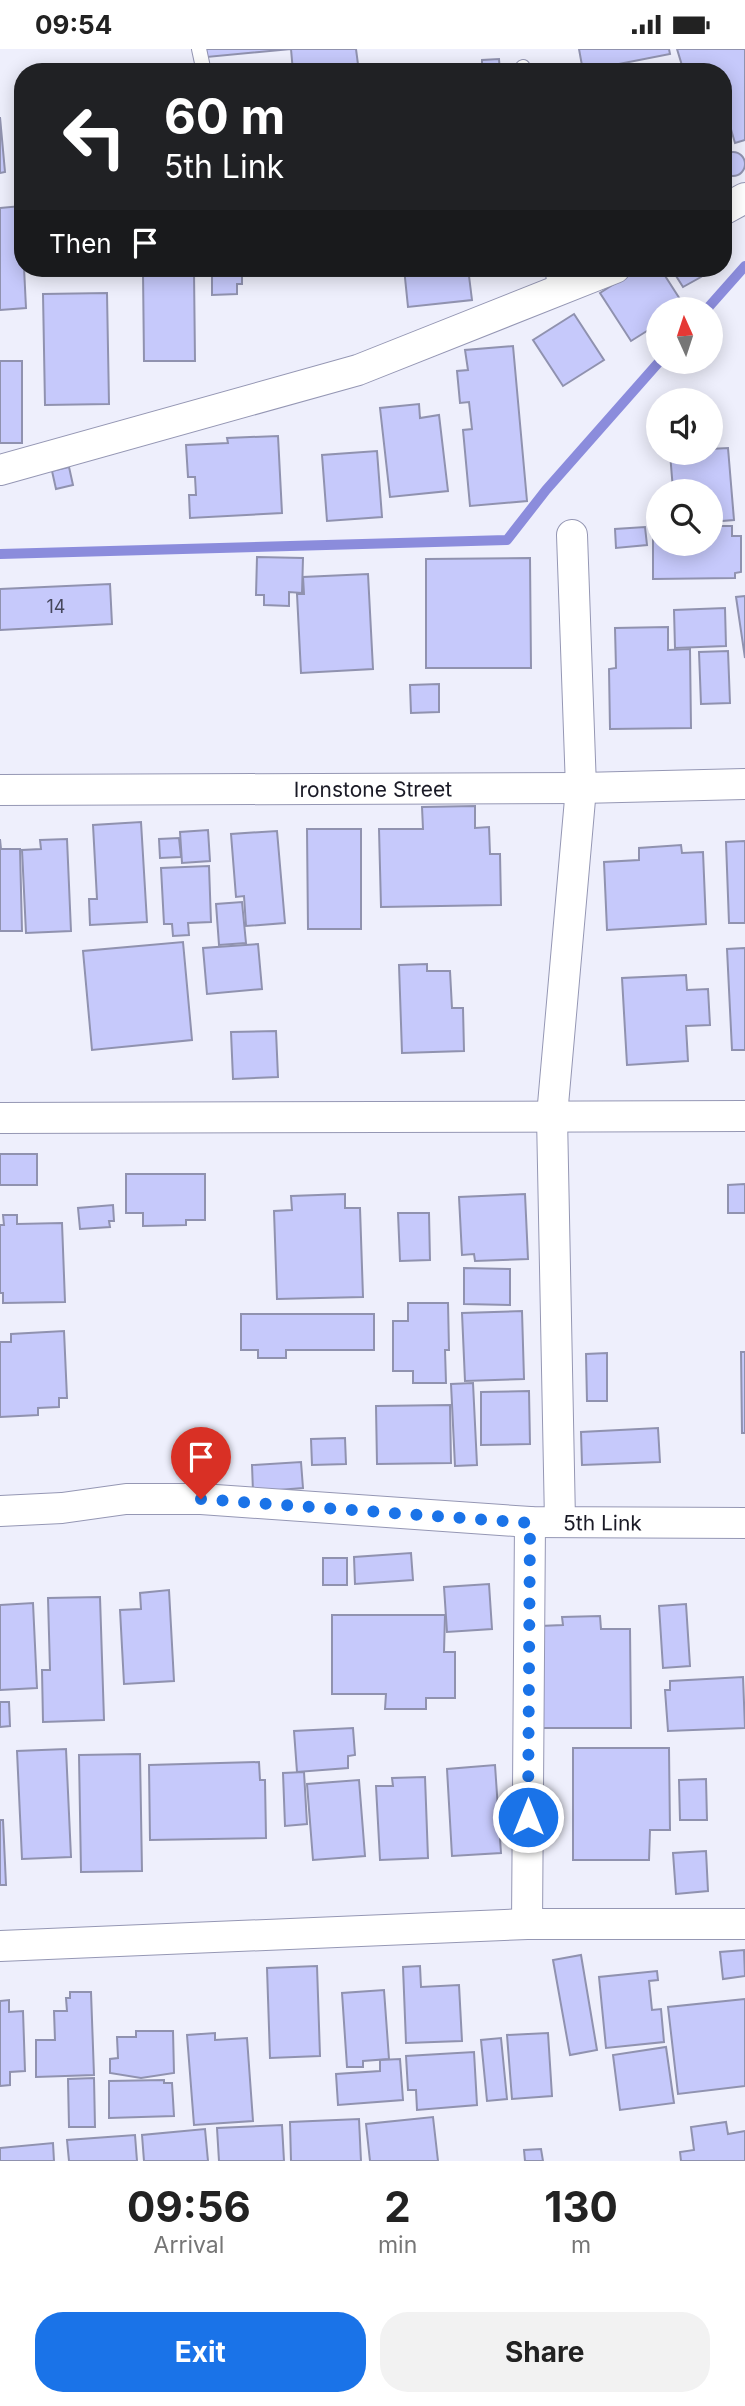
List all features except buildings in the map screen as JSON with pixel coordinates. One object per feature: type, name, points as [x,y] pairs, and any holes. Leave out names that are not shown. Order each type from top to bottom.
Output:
[{"type":"street","points":[[0,470],[358,370],[554,280]]},
{"type":"street","points":[[560,1521],[552,1116],[581,789],[572,535]]},
{"type":"street","name":"Ironstone Street","points":[[0,790],[581,789],[745,784]]},
{"type":"street","points":[[0,1118],[745,1116]]},
{"type":"street","name":"5th Link","points":[[0,1511],[62,1508],[126,1499],[201,1499],[530,1523],[745,1523]]},
{"type":"street","points":[[527,1924],[530,1523]]},
{"type":"street","points":[[0,1946],[527,1924],[745,1924]]},
{"type":"waterway","points":[[718,297],[745,266]]},
{"type":"waterway","points":[[0,554],[507,540],[546,490],[648,375]]},
{"type":"route","points":[[201,1499],[530,1523],[528,1817]]}]
